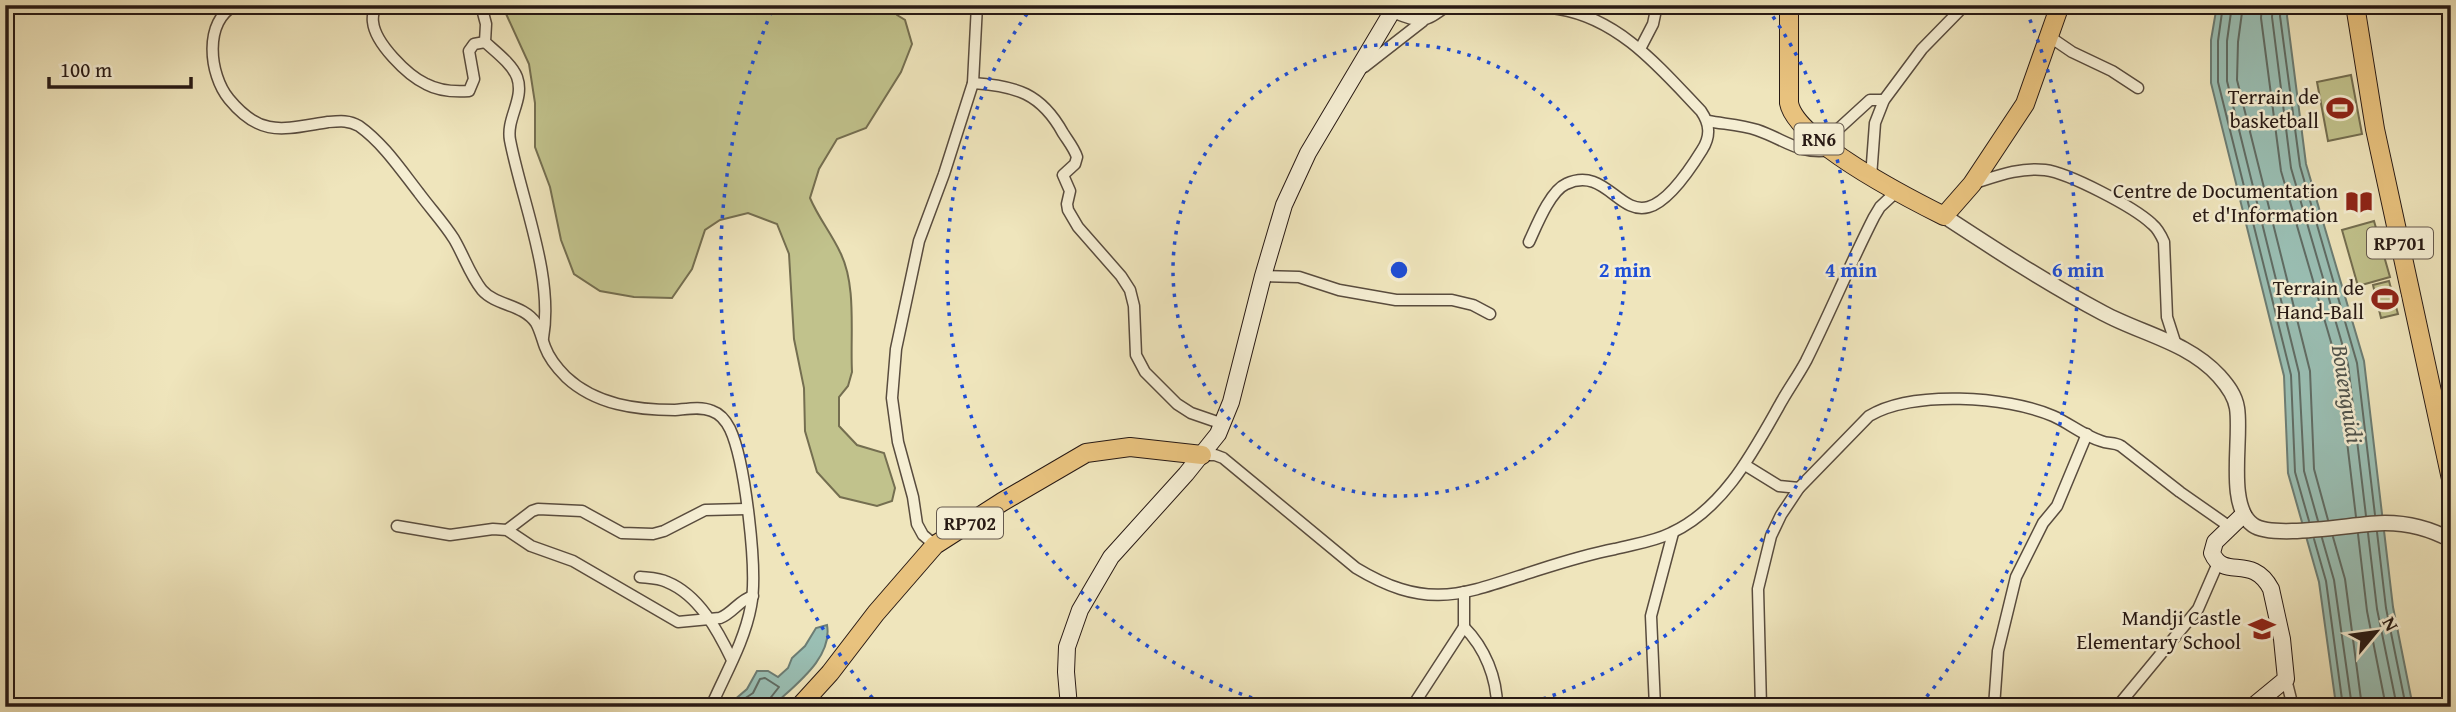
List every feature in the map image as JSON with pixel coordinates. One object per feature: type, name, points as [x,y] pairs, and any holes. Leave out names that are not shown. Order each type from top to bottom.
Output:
[{"type":"main road","name":"RN6","points":[[1789,5],[1790,109],[1795,118],[1827,147],[1871,177],[1944,216]]},
{"type":"main road","points":[[1944,216],[1972,184],[2025,104],[2060,5]]},
{"type":"main road","name":"RP701","points":[[2355,5],[2375,129],[2451,479]]},
{"type":"main road","points":[[1069,707],[1067,647],[1080,610],[1111,557],[1202,455],[1223,424],[1284,205],[1308,153],[1394,9]]},
{"type":"main road","name":"RP702","points":[[799,707],[935,545],[1086,453],[1130,447],[1202,455]]},
{"type":"main road","points":[[2243,515],[2215,542],[2212,553],[2218,563],[2256,571],[2266,580],[2271,589],[2282,639],[2286,678],[2252,707]]},
{"type":"street","points":[[376,5],[373,23],[387,51],[408,73],[436,88],[469,91],[474,79],[469,51],[474,44],[485,42]]},
{"type":"street","points":[[481,5],[486,24],[485,42],[516,74],[519,84],[520,97],[509,135],[545,286],[546,322],[543,338]]},
{"type":"street","points":[[935,545],[923,535],[917,524],[898,442],[892,398],[896,349],[919,242],[973,83],[977,5]]},
{"type":"street","points":[[1359,70],[1448,5]]},
{"type":"street","points":[[1489,5],[1563,9],[1615,31],[1640,49],[1708,121],[1705,146],[1674,190],[1655,206],[1647,209],[1625,205],[1609,190],[1590,181],[1567,183],[1555,194],[1529,242]]},
{"type":"street","points":[[1640,49],[1653,24],[1657,5]]},
{"type":"street","points":[[1871,177],[1875,123],[1884,100],[1922,49],[1965,5]]},
{"type":"street","points":[[229,6],[216,27],[213,51],[216,75],[226,96],[252,122],[266,127],[289,129],[349,121],[360,127],[390,156],[453,238],[472,277],[484,293],[525,313],[535,322],[546,351],[567,378],[604,400],[639,410],[706,409],[722,416],[735,439],[742,468],[753,567],[753,596],[745,631],[714,700],[714,707]]},
{"type":"street","points":[[1394,9],[1423,22]]},
{"type":"street","points":[[2050,37],[2138,88]]},
{"type":"street","points":[[973,83],[1008,86],[1023,91],[1036,98],[1049,111],[1077,157],[1075,164],[1064,171],[1063,175],[1070,191],[1066,204],[1068,210],[1098,252],[1121,276],[1133,299],[1136,355],[1139,364],[1177,404],[1191,413],[1223,424]]},
{"type":"street","points":[[1708,121],[1754,129],[1813,153],[1827,147],[1870,100],[1884,100]]},
{"type":"street","points":[[1972,184],[2004,174],[2043,170],[2079,180],[2144,217],[2160,232],[2164,242],[2167,317],[2176,345]]},
{"type":"street","points":[[1202,455],[1223,458],[1356,568],[1380,582],[1417,595],[1436,596],[1464,592],[1572,559],[1644,543],[1673,533],[1703,511],[1730,485],[1745,465],[1805,363],[1874,217],[1880,207],[1896,192]]},
{"type":"street","points":[[1944,216],[2041,279],[2106,315],[2199,357],[2232,391],[2237,408],[2238,496],[2243,515],[2254,527],[2272,532],[2383,523],[2409,524],[2432,530],[2451,540]]},
{"type":"street","points":[[1263,276],[1299,277],[1339,290],[1396,300],[1452,300],[1473,305],[1489,314]]},
{"type":"street","points":[[1761,707],[1758,589],[1771,536],[1799,488],[1869,416],[1880,409],[1945,398],[1982,400],[2052,415],[2101,442],[2121,446],[2230,527]]},
{"type":"street","points":[[1994,707],[1998,651],[2016,577],[2043,523],[2057,506],[2087,434]]},
{"type":"street","points":[[1745,465],[1779,486],[1790,502]]},
{"type":"street","points":[[1779,486],[1799,488]]},
{"type":"street","points":[[507,530],[538,509],[582,511],[622,533],[653,534],[705,510],[747,509]]},
{"type":"street","points":[[397,526],[450,535],[493,528],[507,530],[531,546],[573,561],[678,622],[726,616],[742,600],[753,596]]},
{"type":"street","points":[[1655,707],[1651,616],[1673,533]]},
{"type":"street","points":[[2117,707],[2198,609],[2218,563]]},
{"type":"street","points":[[640,577],[661,580],[681,590],[710,620],[732,660]]},
{"type":"street","points":[[1412,707],[1464,627],[1464,592]]},
{"type":"street","points":[[1464,627],[1487,660],[1497,693],[1497,707]]},
{"type":"street","points":[[2286,678],[2292,707]]},
{"type":"green space","points":[[502,5],[895,5],[897,15],[905,20],[912,44],[901,72],[866,128],[837,139],[819,169],[810,198],[840,252],[849,279],[852,372],[848,386],[839,397],[839,426],[857,445],[884,453],[895,488],[892,501],[877,506],[840,497],[817,472],[805,431],[804,388],[794,339],[789,254],[777,224],[748,213],[720,220],[705,230],[692,269],[672,298],[634,297],[600,291],[574,274],[561,240],[550,187],[535,147],[535,103],[529,64]]},
{"type":"green space","name":"Terrain de basketball","points":[[2351,75],[2362,134],[2328,141],[2317,82]]},
{"type":"green space","points":[[2374,221],[2390,277],[2358,286],[2342,230]]},
{"type":"green space","name":"Terrain de Hand-Ball","points":[[2389,281],[2398,314],[2381,318],[2373,285]]},
{"type":"water","name":"Bouenguidi","points":[[2217,5],[2289,5],[2287,16],[2306,164],[2364,361],[2393,607],[2413,707],[2336,705],[2319,582],[2288,473],[2284,376],[2211,83],[2211,40]]},
{"type":"water","points":[[827,625],[824,649],[818,660],[772,707],[732,707],[733,701],[747,689],[757,671],[768,671],[778,677],[788,668],[792,658],[805,646],[816,628]]},
{"type":"place","name":"Terrain de basketball","points":[[2340,108]]},
{"type":"place","name":"Centre de Documentation et d'Information","points":[[2359,202]]},
{"type":"place","name":"Terrain de Hand-Ball","points":[[2385,299]]},
{"type":"place","name":"Mandji Castle Elementary School","points":[[2262,629]]}]
